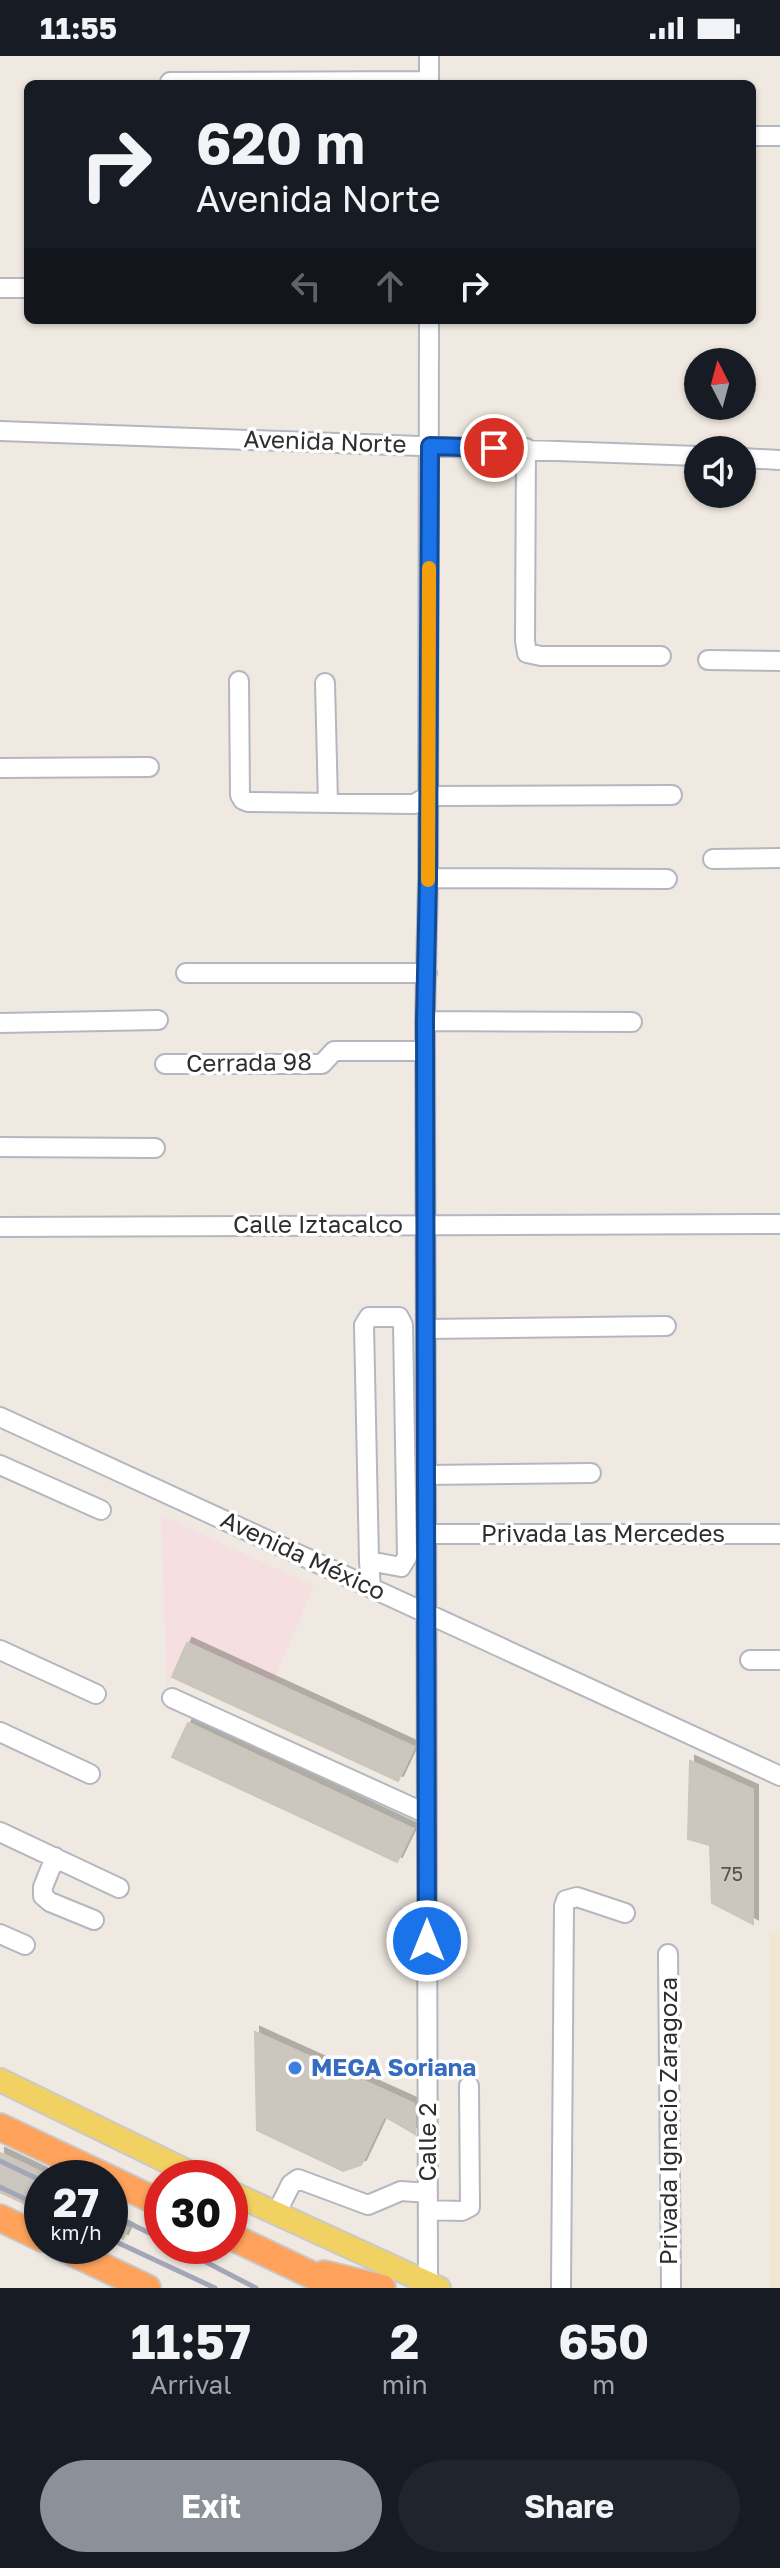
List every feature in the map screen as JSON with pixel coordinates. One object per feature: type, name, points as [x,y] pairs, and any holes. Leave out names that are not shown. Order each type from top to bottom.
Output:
[{"type":"highway","points":[[0,2127],[71,2160]]},
{"type":"highway","points":[[0,2218],[24,2229]]},
{"type":"highway","points":[[248,2245],[339,2288]]},
{"type":"highway","points":[[97,2264],[147,2288]]},
{"type":"highway","points":[[299,2269],[382,2288]]},
{"type":"main road","points":[[0,2080],[164,2160]]},
{"type":"main road","points":[[248,2201],[433,2286]]},
{"type":"street","points":[[429,56],[429,80]]},
{"type":"street","points":[[756,136],[780,136]]},
{"type":"street","points":[[0,288],[24,288]]},
{"type":"street","name":"Calle 2","points":[[429,324],[425,1051],[428,2202],[433,2286]]},
{"type":"street","name":"Avenida Norte","points":[[0,431],[684,455]]},
{"type":"street","points":[[526,448],[527,653],[541,656],[661,656]]},
{"type":"street","points":[[756,459],[780,460]]},
{"type":"street","points":[[708,660],[780,661]]},
{"type":"street","points":[[239,681],[240,795],[243,800],[255,803],[414,804],[428,796],[672,795]]},
{"type":"street","points":[[325,683],[328,803]]},
{"type":"street","points":[[0,768],[149,767]]},
{"type":"street","points":[[713,859],[780,858]]},
{"type":"street","points":[[428,878],[667,879]]},
{"type":"street","points":[[186,973],[427,973]]},
{"type":"street","points":[[0,1023],[158,1020]]},
{"type":"street","points":[[425,1021],[632,1022]]},
{"type":"street","name":"Cerrada 98","points":[[165,1064],[322,1064],[334,1051],[425,1051]]},
{"type":"street","points":[[0,1147],[155,1148]]},
{"type":"street","name":"Calle Iztacalco","points":[[0,1227],[780,1224]]},
{"type":"street","points":[[369,1561],[401,1567],[407,1557],[403,1325],[399,1317],[374,1315],[365,1320],[369,1561],[371,1588]]},
{"type":"street","points":[[426,1329],[666,1326]]},
{"type":"street","points":[[403,1353],[426,1352]]},
{"type":"street","name":"Avenida México","points":[[0,1417],[780,1776]]},
{"type":"street","points":[[0,1465],[101,1510]]},
{"type":"street","points":[[426,1475],[591,1473]]},
{"type":"street","name":"Privada las Mercedes","points":[[426,1534],[780,1534]]},
{"type":"street","points":[[0,1650],[96,1694]]},
{"type":"street","points":[[750,1660],[780,1660]]},
{"type":"street","points":[[172,1698],[427,1814]]},
{"type":"street","points":[[0,1732],[90,1774]]},
{"type":"street","points":[[0,1832],[119,1888]]},
{"type":"street","points":[[55,1857],[43,1887],[43,1896],[50,1902],[94,1920]]},
{"type":"street","points":[[561,2288],[564,1906],[566,1900],[577,1897],[625,1913]]},
{"type":"street","points":[[0,1934],[25,1945]]},
{"type":"street","name":"Privada Ignacio Zaragoza","points":[[668,1954],[671,2288]]},
{"type":"street","points":[[276,2214],[291,2184],[298,2179],[368,2205],[401,2191],[462,2211],[470,2207],[469,2086]]},
{"type":"shaded area","points":[[161,1515],[314,1586],[273,1682],[188,1642],[167,1687]]},
{"type":"shaded area","points":[[770,1931],[780,1935],[780,2288],[770,2288]]},
{"type":"building","points":[[187,1643],[414,1747],[398,1781],[172,1677]]},
{"type":"building","points":[[188,1723],[413,1829],[397,1862],[172,1757]]},
{"type":"building","points":[[690,1761],[753,1790],[753,1924],[712,1903],[710,1845],[688,1839]]},
{"type":"building","name":"MEGA Soriana","points":[[255,2032],[414,2104],[415,2134],[384,2116],[361,2165],[343,2171],[257,2130]]},
{"type":"building","points":[[0,2153],[24,2164],[24,2203],[0,2192]]},
{"type":"railway","points":[[0,2161],[24,2172]]},
{"type":"railway","points":[[0,2187],[24,2198]]},
{"type":"railway","points":[[128,2223],[144,2230]]},
{"type":"railway","points":[[128,2247],[215,2288]]},
{"type":"railway","points":[[210,2264],[256,2288]]},
{"type":"slow traffic","points":[[428,880],[429,568]]},
{"type":"place","name":"MEGA Soriana","points":[[295,2068]]},
{"type":"route","points":[[427,1941],[425,1021],[430,446],[494,448]]}]
